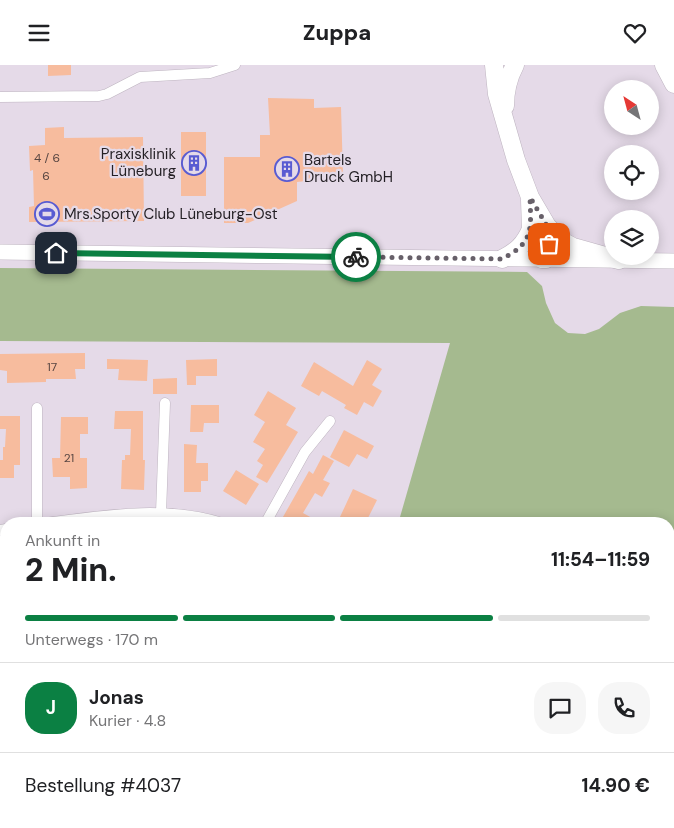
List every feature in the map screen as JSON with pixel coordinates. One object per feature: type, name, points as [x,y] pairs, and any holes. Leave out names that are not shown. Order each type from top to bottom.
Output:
[{"type":"highway","points":[[494,65],[497,94],[516,160],[539,228],[549,244],[544,259]]},
{"type":"highway","points":[[506,123],[505,95],[509,76],[515,65]]},
{"type":"highway","points":[[502,259],[520,248],[539,228]]},
{"type":"highway","points":[[539,228],[573,247],[604,256]]},
{"type":"main road","points":[[0,252],[604,260]]},
{"type":"main road","points":[[659,261],[674,261]]},
{"type":"street","points":[[0,97],[99,96],[107,94],[140,77],[210,73],[235,65]]},
{"type":"street","points":[[161,513],[165,403]]},
{"type":"street","points":[[37,408],[38,517]]},
{"type":"street","points":[[269,517],[305,452],[330,421]]},
{"type":"street","points":[[93,517],[161,513],[189,514],[200,517]]},
{"type":"green space","points":[[0,268],[527,272],[542,286],[546,303],[555,323],[568,333],[585,334],[599,329],[620,313],[641,306],[674,307],[674,517],[400,517],[450,343],[0,341]]},
{"type":"building","points":[[48,65],[71,65],[71,75],[48,76]]},
{"type":"building","name":"Bartels Druck GmbH","points":[[268,98],[314,99],[314,108],[341,107],[343,175],[315,176],[315,180],[297,182],[297,201],[248,223],[224,223],[224,157],[260,157],[260,135],[270,135]]},
{"type":"building","points":[[64,127],[64,138],[143,137],[144,221],[29,222],[29,207],[34,206],[33,170],[30,171],[29,146],[45,145],[45,128]]},
{"type":"building","name":"Praxisklinik Lüneburg","points":[[181,132],[206,132],[206,196],[181,196]]},
{"type":"building","points":[[85,353],[85,369],[75,369],[76,379],[46,379],[46,382],[7,383],[7,371],[0,370],[0,354]]},
{"type":"building","points":[[107,359],[148,360],[147,381],[118,380],[119,369],[107,369]]},
{"type":"building","points":[[217,359],[217,376],[196,376],[196,385],[187,385],[186,360]]},
{"type":"building","points":[[367,360],[382,369],[372,385],[382,391],[373,407],[364,402],[357,415],[344,408],[346,405],[322,391],[319,396],[301,386],[314,362],[353,386]]},
{"type":"building","points":[[177,378],[177,394],[153,394],[153,379]]},
{"type":"building","points":[[268,391],[296,408],[286,425],[298,432],[267,483],[256,477],[263,465],[257,461],[265,449],[253,442],[265,422],[254,415]]},
{"type":"building","points":[[191,405],[219,405],[219,423],[204,423],[203,432],[190,432]]},
{"type":"building","points":[[115,411],[143,411],[144,490],[121,489],[122,460],[125,460],[125,455],[130,455],[131,429],[114,429]]},
{"type":"building","points":[[0,416],[20,416],[20,465],[14,465],[14,478],[0,478],[0,460],[3,460],[6,429],[0,429]]},
{"type":"building","points":[[61,417],[88,417],[88,434],[80,434],[80,458],[87,458],[87,488],[70,489],[70,477],[53,477],[52,458],[60,458]]},
{"type":"building","points":[[344,430],[374,446],[367,459],[357,454],[349,467],[330,457]]},
{"type":"building","points":[[184,444],[197,445],[196,463],[208,463],[208,481],[201,481],[201,492],[184,492]]},
{"type":"building","points":[[323,455],[334,461],[323,480],[330,483],[322,497],[315,493],[303,513],[310,517],[283,517],[309,471],[313,474]]},
{"type":"building","points":[[236,470],[259,484],[246,505],[223,491]]},
{"type":"building","points":[[353,489],[377,500],[368,517],[340,517]]},
{"type":"way so far","points":[[356,257],[502,259],[520,248],[531,229],[530,197],[547,226],[549,244]]},
{"type":"place","name":"Praxisklinik Lüneburg","points":[[194,163]]},
{"type":"place","name":"Bartels Druck GmbH","points":[[287,169]]},
{"type":"place","name":"Mrs.Sporty Club Lüneburg-Ost","points":[[47,214]]},
{"type":"route","points":[[56,253],[356,257]]}]
